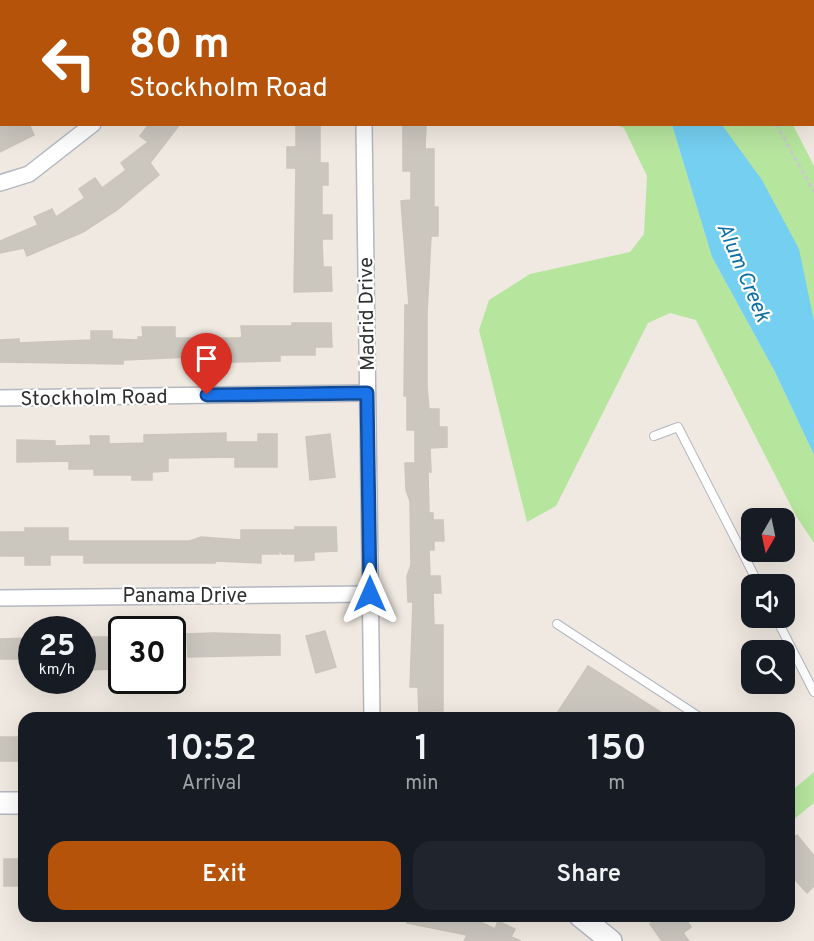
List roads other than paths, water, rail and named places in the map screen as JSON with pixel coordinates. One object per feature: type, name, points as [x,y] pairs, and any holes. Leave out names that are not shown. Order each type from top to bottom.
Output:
[{"type":"street","points":[[0,183],[29,174],[90,126]]},
{"type":"street","name":"Madrid Drive","points":[[364,126],[372,712]]},
{"type":"street","name":"Stockholm Road","points":[[0,398],[367,393]]},
{"type":"street","name":"Panama Drive","points":[[0,598],[370,594]]},
{"type":"street","points":[[0,804],[18,803]]},
{"type":"street","points":[[587,922],[610,941]]},
{"type":"lane","points":[[654,436],[678,427],[753,574]]},
{"type":"lane","points":[[557,624],[692,712]]},
{"type":"lane","points":[[781,628],[814,692]]},
{"type":"water","name":"Alum Creek","points":[[672,126],[723,126],[762,180],[799,249],[814,321],[814,455],[775,372],[712,257]]}]
